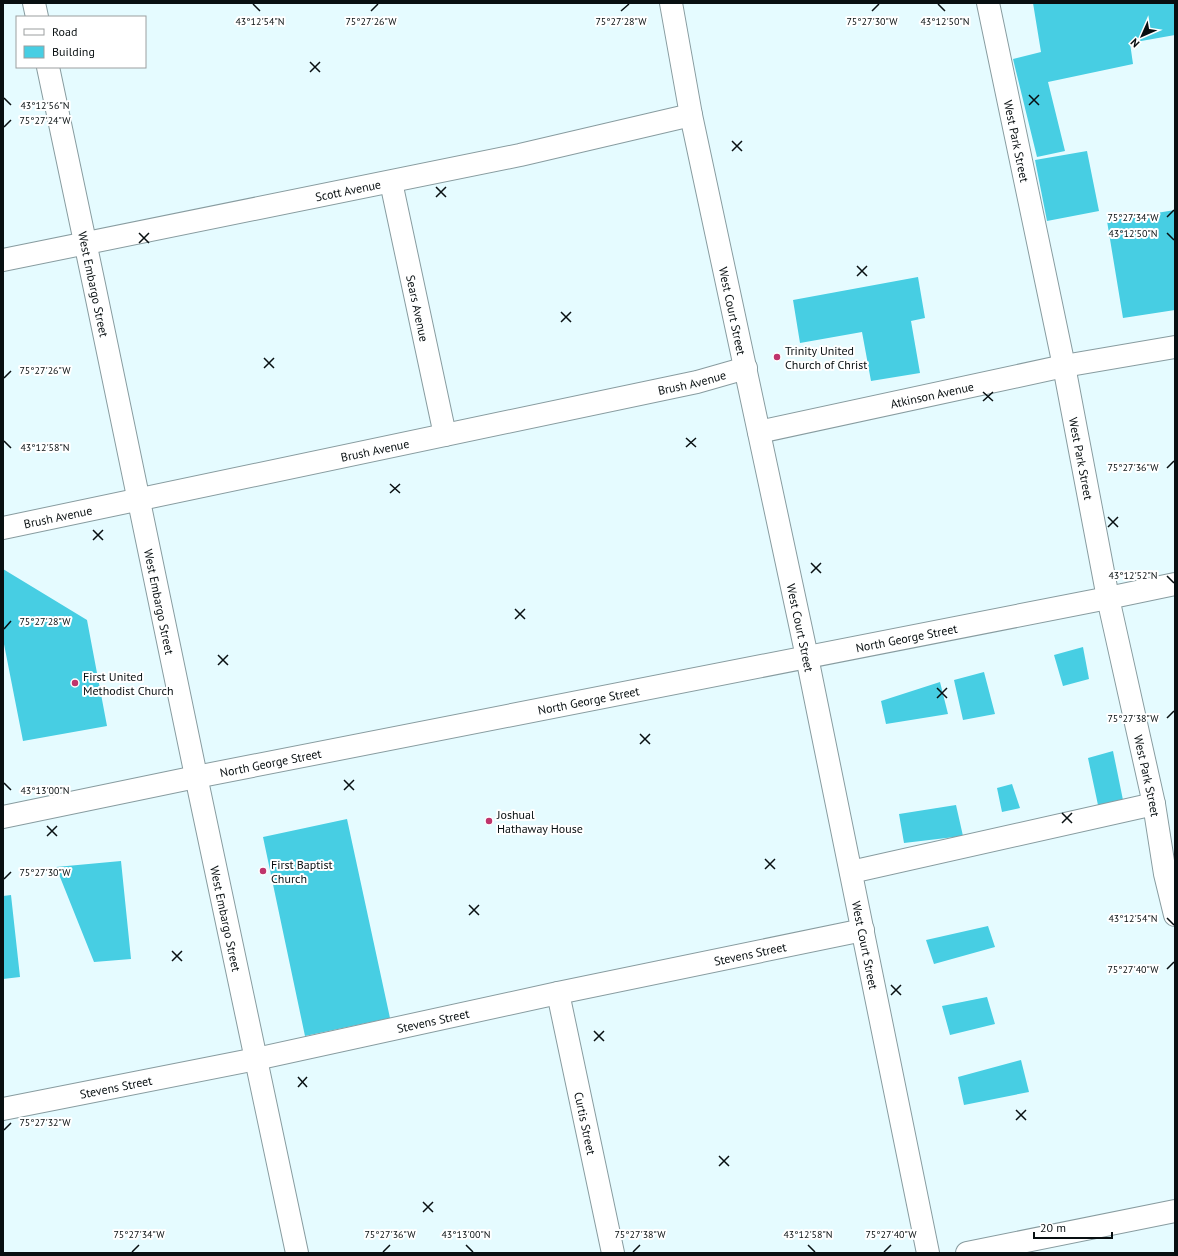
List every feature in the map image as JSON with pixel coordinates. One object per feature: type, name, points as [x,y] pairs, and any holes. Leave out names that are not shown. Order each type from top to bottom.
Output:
[{"type":"street","points":[[34,3],[37,16]]},
{"type":"street","name":"West Court Street","points":[[671,3],[691,115],[807,657],[928,1253]]},
{"type":"street","name":"West Park Street","points":[[988,3],[1064,366],[1108,598],[1170,873],[1175,915]]},
{"type":"street","name":"West Embargo Street","points":[[48,68],[86,242],[196,777],[297,1253]]},
{"type":"street","name":"Scott Avenue","points":[[3,260],[520,155],[691,115]]},
{"type":"street","name":"Sears Avenue","points":[[391,182],[445,435]]},
{"type":"street","name":"Atkinson Avenue","points":[[760,432],[1064,366],[1175,347]]},
{"type":"street","name":"Brush Avenue","points":[[3,528],[697,382],[746,368]]},
{"type":"street","name":"North George Street","points":[[3,817],[196,777],[1175,584]]},
{"type":"street","points":[[851,872],[1154,804]]},
{"type":"street","name":"Stevens Street","points":[[3,1109],[256,1059],[558,993],[863,930]]},
{"type":"street","name":"Curtis Street","points":[[558,993],[613,1253]]},
{"type":"street","points":[[967,1253],[1175,1211]]},
{"type":"building","points":[[1033,3],[1175,3],[1175,35],[1130,43],[1133,64],[1048,82],[1065,151],[1037,157],[1013,59],[1041,52]]},
{"type":"building","points":[[1087,151],[1099,211],[1047,221],[1035,160]]},
{"type":"building","points":[[1175,210],[1175,310],[1123,318],[1107,221]]},
{"type":"building","points":[[918,277],[925,318],[911,321],[920,373],[871,381],[862,332],[800,343],[793,300]]},
{"type":"building","points":[[3,569],[87,620],[107,726],[23,741],[3,639]]},
{"type":"building","points":[[1083,647],[1089,679],[1063,686],[1054,655]]},
{"type":"building","points":[[984,672],[995,714],[963,720],[954,680]]},
{"type":"building","points":[[940,682],[948,714],[886,724],[881,701]]},
{"type":"building","points":[[1113,751],[1123,800],[1098,805],[1088,758]]},
{"type":"building","points":[[1012,784],[1020,808],[1002,812],[997,788]]},
{"type":"building","points":[[956,805],[963,836],[904,843],[899,814]]},
{"type":"building","points":[[347,819],[390,1018],[305,1036],[263,837]]},
{"type":"building","points":[[121,861],[131,959],[94,962],[56,867]]},
{"type":"building","points":[[11,895],[20,977],[3,979],[3,896]]},
{"type":"building","points":[[988,926],[995,947],[934,964],[926,940]]},
{"type":"building","points":[[987,997],[995,1024],[950,1035],[942,1006]]},
{"type":"building","points":[[1021,1060],[1029,1092],[964,1105],[958,1077]]},
{"type":"place","name":"Trinity United Church of Christ","points":[[777,357]]},
{"type":"place","name":"First United Methodist Church","points":[[75,683]]},
{"type":"place","name":"Joshual Hathaway House","points":[[489,821]]},
{"type":"place","name":"First Baptist Church","points":[[263,871]]}]
